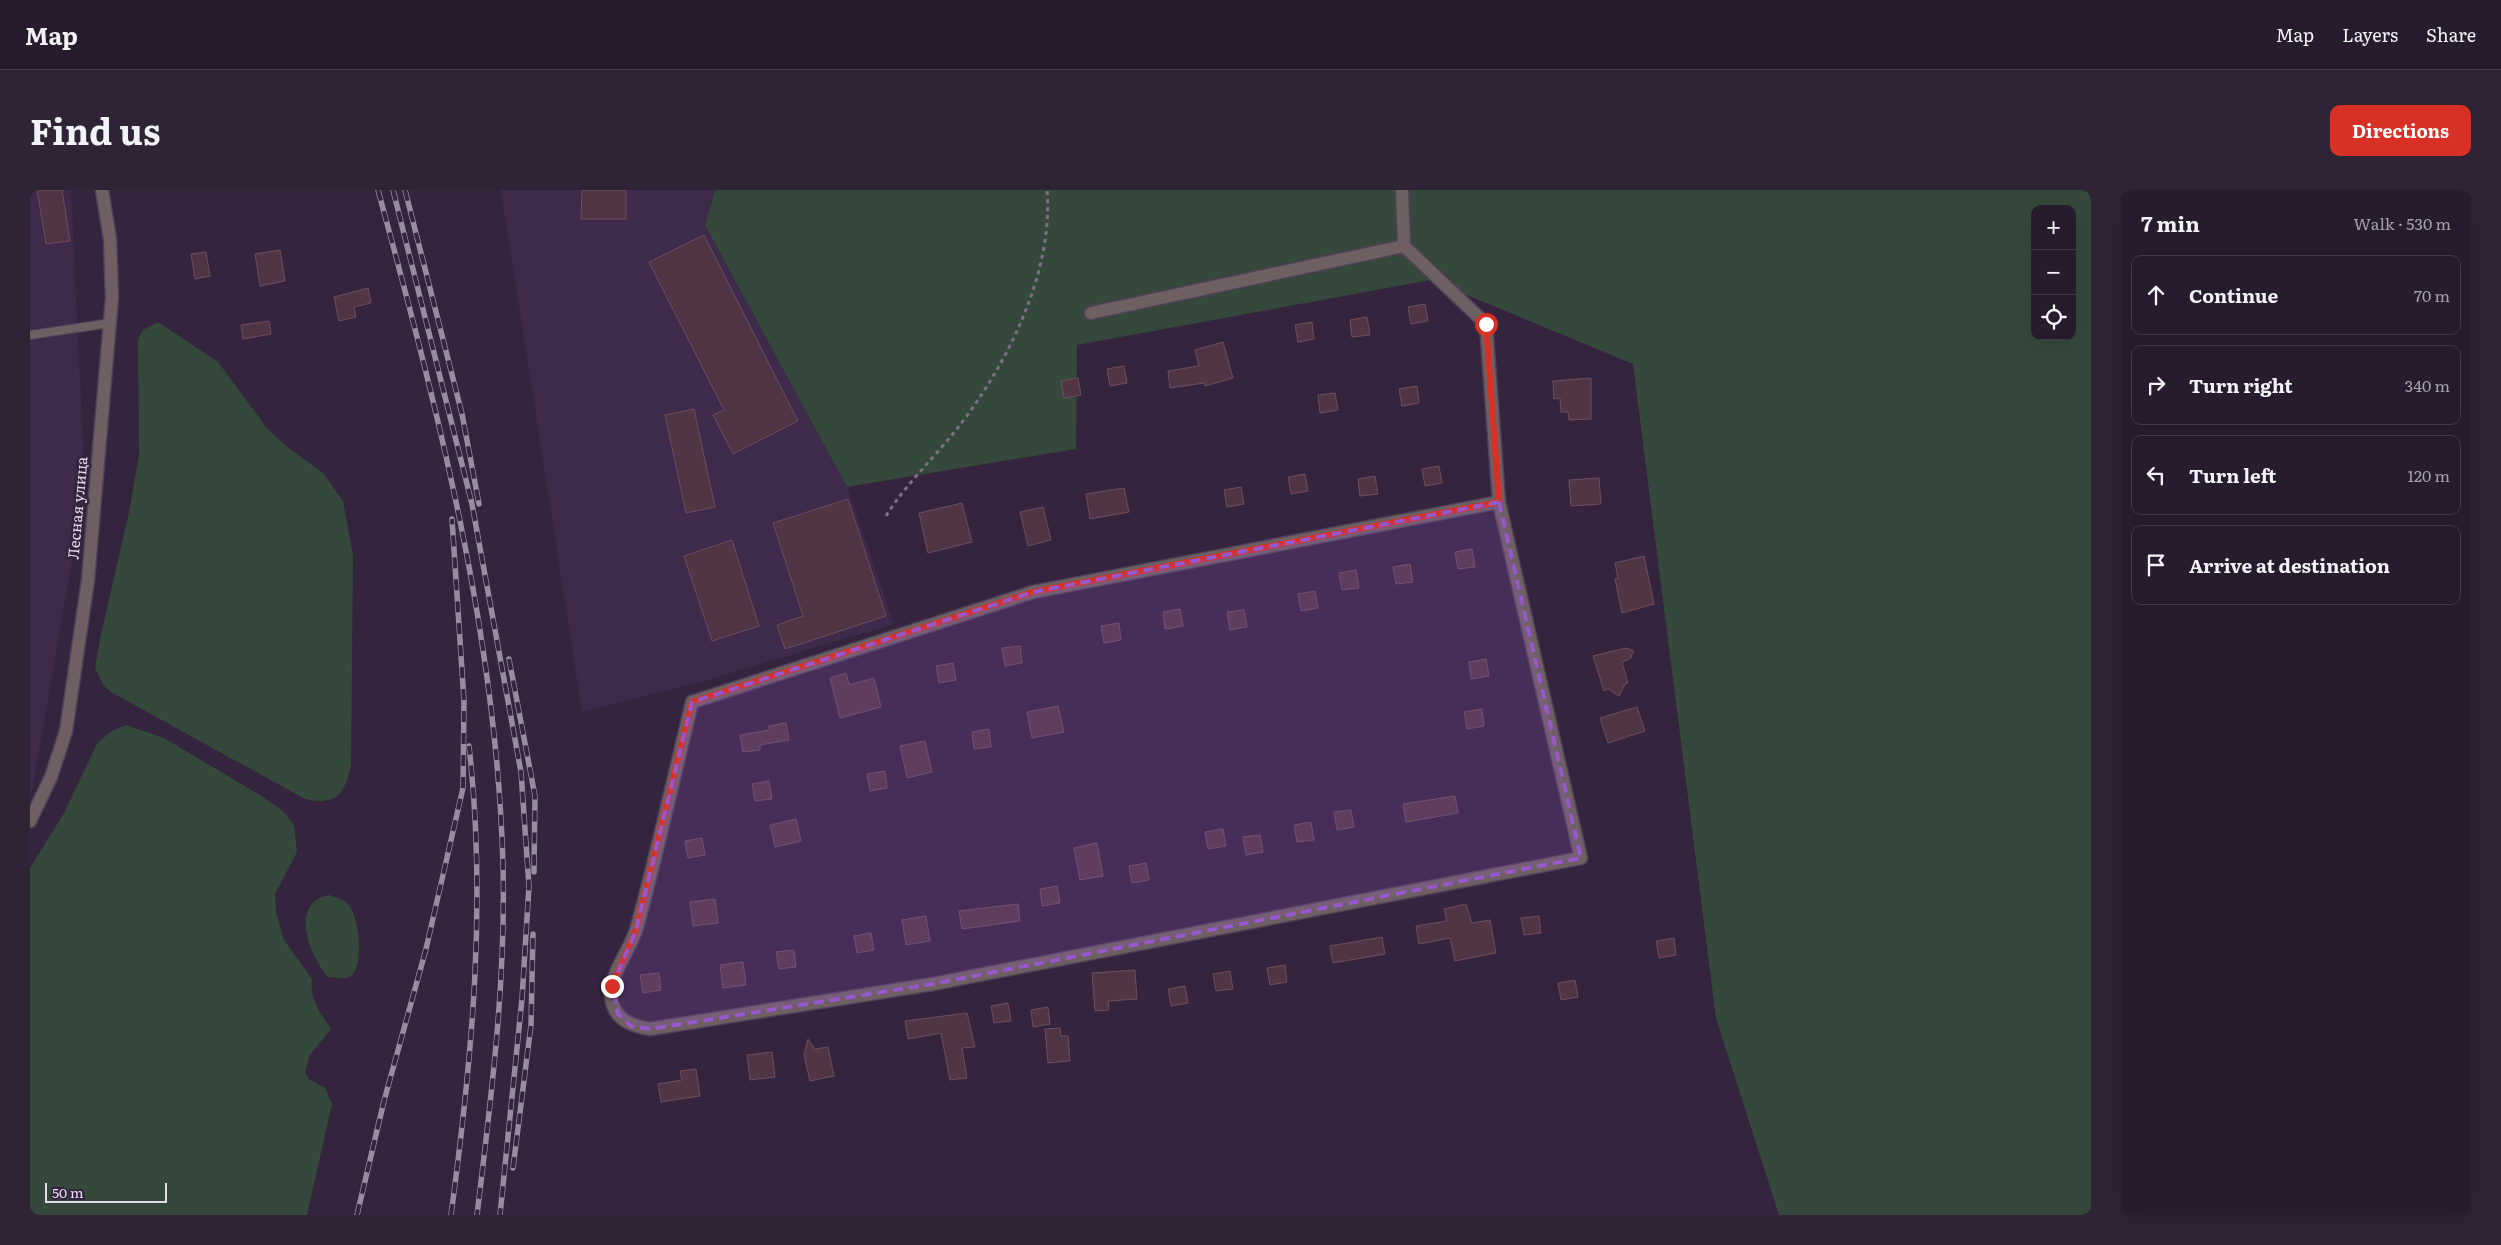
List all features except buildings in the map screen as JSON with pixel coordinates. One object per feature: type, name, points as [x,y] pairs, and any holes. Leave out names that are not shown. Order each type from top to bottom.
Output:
[{"type":"street","name":"Лесная улица","points":[[30,821],[51,777],[66,731],[76,673],[98,475],[112,297],[110,239],[102,190]]},
{"type":"street","points":[[1402,190],[1404,246],[1486,324],[1499,502],[1581,858],[924,986],[650,1029],[631,1026],[618,1014],[611,997],[612,986],[636,930],[692,702],[1033,592],[1499,502]]},
{"type":"street","points":[[1091,313],[1404,246]]},
{"type":"lane","points":[[30,335],[110,323]]},
{"type":"path","points":[[886,516],[901,493],[956,430],[993,378],[1033,293],[1049,215],[1047,190]]},
{"type":"highlighted area","points":[[1499,502],[1581,858],[933,984],[650,1029],[631,1026],[618,1014],[612,986],[636,930],[692,702],[1033,592]]},
{"type":"shaded area","points":[[30,190],[71,190],[85,487],[30,802]]},
{"type":"shaded area","points":[[501,190],[715,190],[705,225],[847,487],[894,624],[701,682],[582,712]]},
{"type":"green space","points":[[715,190],[2091,190],[2091,1215],[1779,1215],[1716,1018],[1633,364],[1431,280],[1077,345],[1076,449],[847,487],[705,225]]},
{"type":"green space","points":[[158,322],[218,362],[267,428],[286,446],[323,473],[343,501],[353,555],[351,764],[346,783],[338,795],[332,799],[316,801],[305,799],[111,692],[104,686],[95,668],[129,512],[139,455],[138,339],[143,330]]},
{"type":"green space","points":[[126,725],[164,738],[260,795],[283,811],[294,825],[297,852],[275,894],[276,912],[284,940],[312,979],[314,1000],[331,1029],[310,1055],[305,1072],[309,1079],[325,1088],[332,1104],[307,1215],[30,1215],[30,868],[64,813],[97,744],[110,732]]},
{"type":"green space","points":[[329,895],[347,903],[355,918],[359,940],[358,962],[351,976],[346,978],[328,977],[315,956],[306,931],[306,919],[309,908],[316,900]]},
{"type":"railway","points":[[378,190],[422,357],[461,525],[477,609],[489,694],[498,780],[503,866],[500,997],[477,1215]]},
{"type":"railway","points":[[393,190],[472,504],[521,772],[529,886],[522,999],[500,1215]]},
{"type":"railway","points":[[405,190],[462,414],[479,504]]},
{"type":"railway","points":[[357,1215],[384,1101],[426,949],[463,788],[464,701],[452,519]]},
{"type":"railway","points":[[509,659],[535,796],[534,872]]},
{"type":"railway","points":[[451,1215],[465,1098],[475,981],[477,864],[469,746]]},
{"type":"railway","points":[[513,1168],[531,1025],[533,934]]},
{"type":"route","points":[[612,986],[636,930],[692,702],[1033,592],[1499,502],[1486,324]]}]
